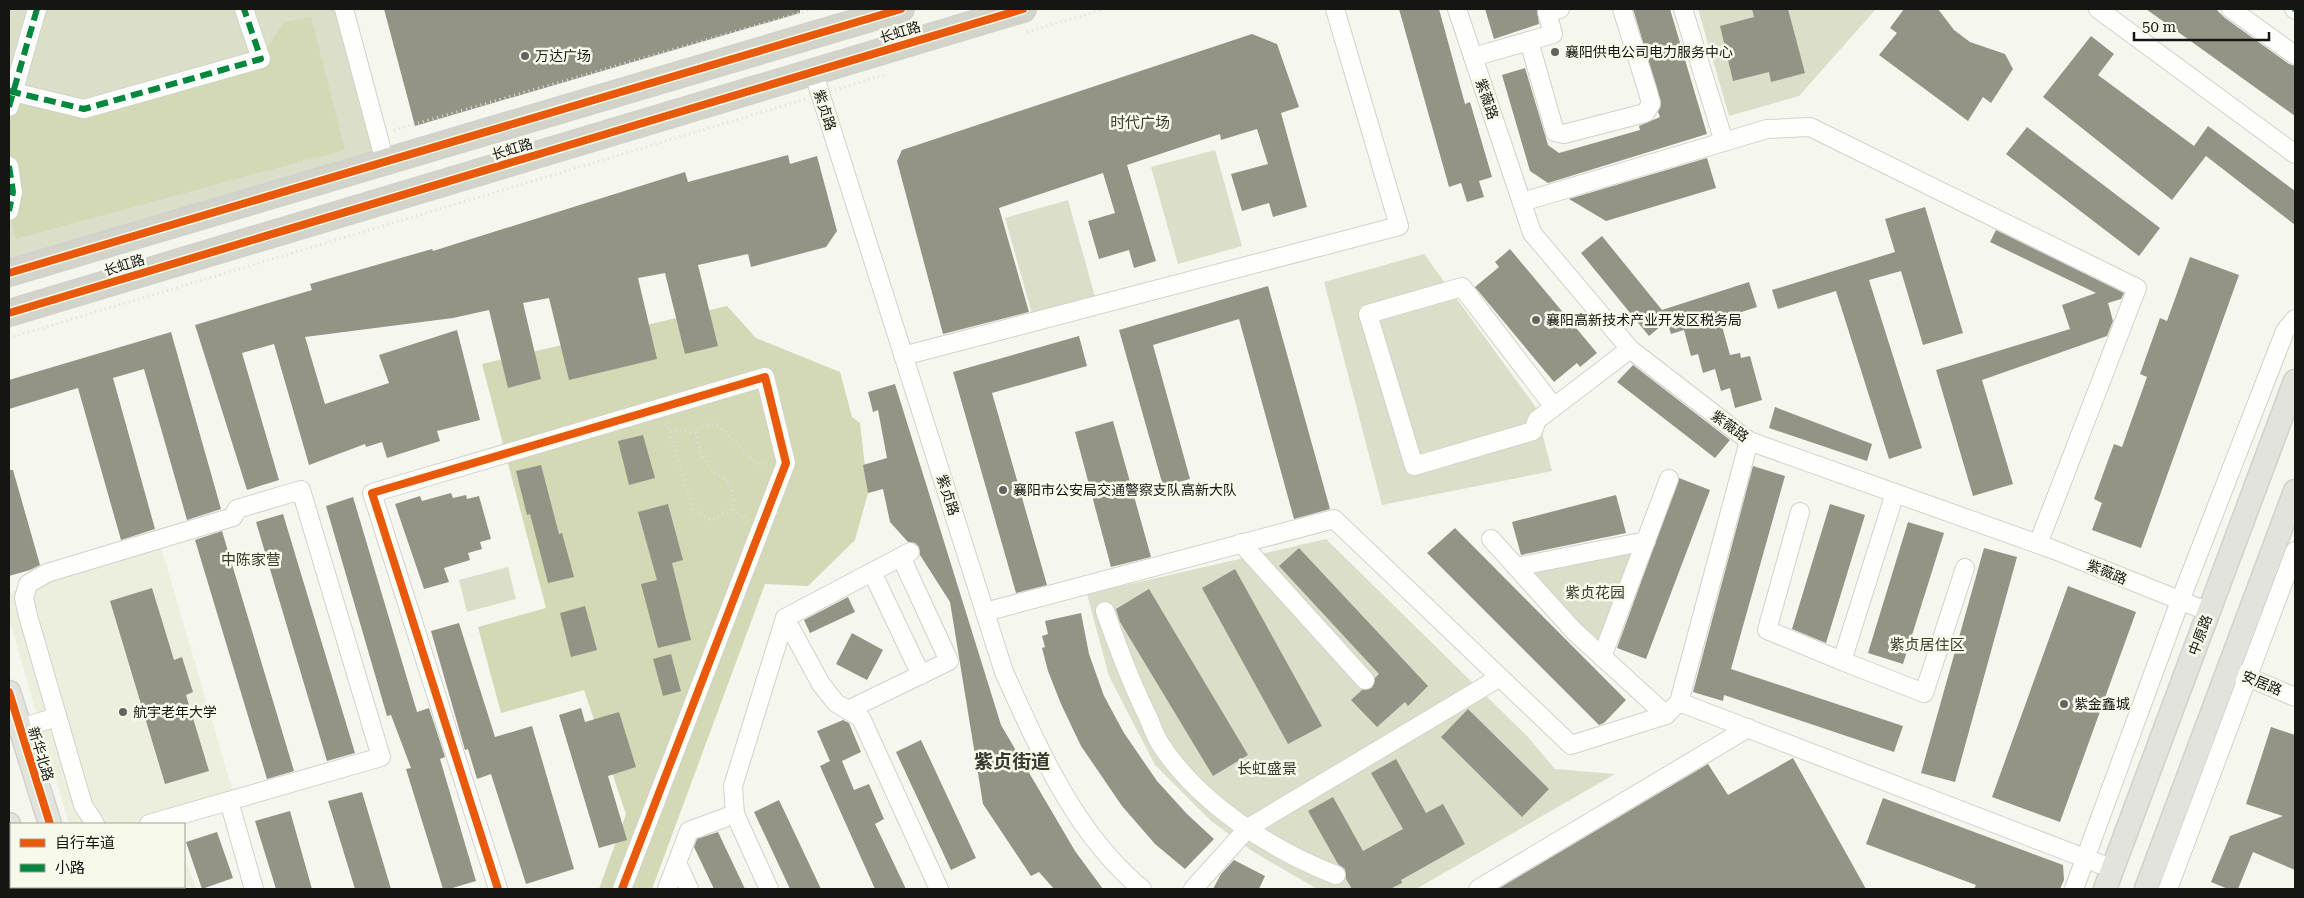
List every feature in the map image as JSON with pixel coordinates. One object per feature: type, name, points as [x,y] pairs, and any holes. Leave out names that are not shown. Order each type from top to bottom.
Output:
[{"type":"highway","name":"长虹路","points":[[9,273],[901,9]]},
{"type":"highway","name":"长虹路","points":[[9,313],[816,83],[1023,9]]},
{"type":"main road","points":[[9,327],[32,306]]},
{"type":"main road","name":"中原路","points":[[2109,879],[2295,381]]},
{"type":"main road","points":[[2146,889],[2238,673],[2295,491]]},
{"type":"main road","name":"新华北路","points":[[9,692],[50,823]]},
{"type":"street","points":[[37,9],[10,97],[84,109],[260,59],[244,9]]},
{"type":"street","points":[[344,9],[384,162]]},
{"type":"street","points":[[903,356],[1399,226],[1335,9]]},
{"type":"street","name":"紫薇路","points":[[1457,9],[1532,233],[1630,349],[1748,441],[2038,544],[2209,612]]},
{"type":"street","points":[[1473,57],[1553,34],[1547,12],[1560,9]]},
{"type":"street","points":[[1529,41],[1555,132],[1564,134],[1645,114],[1651,104],[1622,9]]},
{"type":"street","points":[[1683,9],[1724,142]]},
{"type":"street","points":[[2098,9],[2295,154]]},
{"type":"street","points":[[2231,9],[2295,55]]},
{"type":"street","name":"紫贞路","points":[[816,83],[1004,672],[1048,767],[1086,827],[1123,874],[1142,889]]},
{"type":"street","points":[[1522,202],[1767,129],[1810,127],[2138,288],[2038,544]]},
{"type":"street","points":[[9,166],[13,192],[9,211]]},
{"type":"street","points":[[1554,407],[1462,287],[1368,314],[1414,466],[1533,431],[1537,420],[1630,349]]},
{"type":"street","points":[[2074,889],[2180,601],[2285,331],[2295,319]]},
{"type":"street","points":[[498,889],[372,493],[765,378],[786,463],[622,889]]},
{"type":"street","points":[[985,612],[1334,519],[1571,745],[1666,715],[1678,702],[1748,441]]},
{"type":"street","points":[[1602,657],[1669,479]]},
{"type":"street","points":[[95,823],[83,805],[28,616],[24,598],[28,584],[47,573],[233,517],[237,509],[301,490],[381,757],[152,823]]},
{"type":"street","points":[[1842,661],[1895,493]]},
{"type":"street","points":[[1800,512],[1767,630],[1924,693],[1965,568]]},
{"type":"street","points":[[1491,539],[1574,631],[1666,715]]},
{"type":"street","points":[[1516,567],[1646,541]]},
{"type":"street","points":[[1241,543],[1365,680]]},
{"type":"street","points":[[2168,889],[2238,673],[2295,551]]},
{"type":"street","points":[[769,889],[735,814],[733,786],[784,618],[905,555],[949,661],[848,710]]},
{"type":"street","points":[[872,572],[921,675]]},
{"type":"street","points":[[1105,611],[1129,680],[1161,744],[1202,794],[1248,828],[1313,866],[1336,875]]},
{"type":"street","points":[[784,618],[821,684],[836,703],[861,718],[939,889]]},
{"type":"street","name":"安居路","points":[[2238,673],[2295,697]]},
{"type":"street","points":[[1193,889],[1248,828],[1492,682]]},
{"type":"street","points":[[1678,702],[2086,859],[2109,879]]},
{"type":"street","points":[[20,728],[57,717]]},
{"type":"street","points":[[1478,889],[1748,728]]},
{"type":"street","points":[[455,770],[490,876],[492,887],[490,889]]},
{"type":"street","points":[[229,801],[254,889]]},
{"type":"street","points":[[667,889],[689,831],[735,814]]},
{"type":"street","points":[[676,863],[689,889]]},
{"type":"path","points":[[344,150],[377,133],[415,126],[814,9]]},
{"type":"path","points":[[1021,34],[1104,9]]},
{"type":"path","points":[[9,338],[816,83],[891,73]]},
{"type":"path","points":[[9,242],[326,155]]},
{"type":"path","points":[[1393,399],[1453,383],[1505,343]]},
{"type":"path","points":[[1453,383],[1473,449]]},
{"type":"path","points":[[663,408],[693,510],[711,520],[732,509],[734,497],[729,484],[714,471],[704,458],[699,448],[697,433],[699,427],[714,424],[723,430],[729,438],[757,463],[770,463],[784,456]]},
{"type":"path","points":[[670,430],[697,433]]},
{"type":"shaded area","points":[[9,9],[344,9],[385,162],[9,273]]},
{"type":"shaded area","points":[[1698,9],[1876,9],[1799,96],[1729,116]]},
{"type":"shaded area","points":[[1215,150],[1242,246],[1178,264],[1151,167]]},
{"type":"shaded area","points":[[1068,200],[1095,297],[1032,314],[1005,218]]},
{"type":"shaded area","points":[[1424,254],[1535,406],[1552,471],[1382,505],[1324,282]]},
{"type":"shaded area","points":[[1326,539],[1527,736],[1555,769],[1615,774],[1416,889],[1317,889],[1252,851],[1211,821],[1155,765],[1109,676],[1087,594]]},
{"type":"shaded area","points":[[1646,541],[1602,657],[1516,567]]},
{"type":"shaded area","name":"航宇老年大学","points":[[161,547],[237,806],[178,823],[69,823],[9,619],[9,593]]},
{"type":"shaded area","points":[[508,567],[516,599],[467,612],[459,580]]},
{"type":"shaded area","points":[[185,858],[196,889],[86,889],[185,888]]},
{"type":"green space","points":[[311,17],[345,150],[16,239],[9,210],[9,107],[13,93],[84,109],[260,59],[284,22]]},
{"type":"green space","points":[[727,306],[756,338],[840,372],[852,417],[860,423],[868,493],[855,540],[808,586],[765,584],[652,889],[599,889],[626,814],[584,690],[501,713],[478,627],[546,608],[482,364]]},
{"type":"building","name":"万达广场","points":[[384,9],[800,9],[800,13],[415,126]]},
{"type":"building","points":[[1399,9],[1439,9],[1465,104],[1470,102],[1492,177],[1479,181],[1484,197],[1467,202],[1461,183],[1449,187]]},
{"type":"building","points":[[1485,9],[1537,9],[1539,24],[1494,39]]},
{"type":"building","points":[[1633,9],[1670,9],[1707,134],[1548,183],[1530,171],[1502,75],[1525,68],[1548,145],[1559,153],[1640,130],[1639,126],[1660,117],[1658,112],[1661,102]]},
{"type":"building","points":[[1752,9],[1788,9],[1805,73],[1771,82],[1769,72],[1733,81],[1720,26],[1754,17]]},
{"type":"building","points":[[1904,9],[1938,9],[1954,30],[1970,42],[2005,54],[2013,69],[1991,103],[1983,97],[1968,121],[1879,55],[1897,33],[1890,28]]},
{"type":"building","points":[[2146,9],[2216,9],[2225,18],[2289,64],[2295,66],[2295,116]]},
{"type":"building","points":[[1252,34],[1277,44],[1299,107],[1281,113],[1307,207],[1273,217],[1269,203],[1242,211],[1231,174],[1268,164],[1257,129],[1221,140],[1220,134],[1127,165],[1156,261],[1134,268],[1129,250],[1099,259],[1088,221],[1115,213],[1103,173],[999,208],[1029,312],[943,334],[897,161],[902,150]]},
{"type":"building","points":[[2091,36],[2114,54],[2098,75],[2194,146],[2208,126],[2295,191],[2295,225],[2206,156],[2172,200],[2043,97]]},
{"type":"building","points":[[2027,127],[2160,228],[2139,256],[2006,154]]},
{"type":"building","points":[[788,155],[790,164],[817,156],[837,231],[826,247],[751,267],[748,254],[698,265],[718,346],[685,354],[665,273],[638,278],[657,359],[569,380],[549,298],[523,303],[541,379],[508,388],[489,310],[453,318],[305,337],[325,404],[389,383],[379,355],[457,330],[480,420],[437,431],[440,441],[387,458],[382,442],[366,447],[365,444],[309,465],[274,344],[242,353],[279,480],[247,490],[195,325],[312,290],[310,284],[432,249],[433,251],[685,172],[688,182]]},
{"type":"building","points":[[1707,158],[1716,188],[1606,221],[1569,199]]},
{"type":"building","points":[[1925,207],[1963,333],[1923,345],[1901,271],[1869,280],[1922,448],[1889,459],[1836,291],[1778,309],[1772,290],[1895,252],[1885,219]]},
{"type":"building","points":[[1996,230],[2124,293],[2121,299],[2108,303],[2113,321],[2107,336],[1982,380],[2013,484],[1973,496],[1936,370],[2070,329],[2062,305],[2096,293],[1990,242]]},
{"type":"building","points":[[1602,236],[1662,310],[1749,282],[1757,307],[1720,319],[1730,355],[1740,353],[1741,358],[1750,356],[1762,400],[1735,408],[1730,388],[1721,391],[1715,369],[1703,373],[1698,354],[1691,356],[1684,330],[1671,334],[1667,321],[1649,336],[1581,253]]},
{"type":"building","name":"襄阳高新技术产业开发区税务局","points":[[1510,249],[1597,353],[1580,367],[1577,363],[1554,382],[1475,287],[1499,267],[1495,262]]},
{"type":"building","points":[[2190,257],[2239,275],[2141,548],[2092,530],[2102,503],[2094,499],[2114,444],[2122,447],[2147,377],[2140,374],[2160,318],[2167,321]]},
{"type":"building","points":[[1268,286],[1330,509],[1294,519],[1239,319],[1153,345],[1190,479],[1163,486],[1119,330]]},
{"type":"building","points":[[171,332],[221,509],[187,520],[144,369],[113,378],[155,529],[121,540],[78,388],[9,409],[9,380]]},
{"type":"building","name":"襄阳市公安局交通警察支队高新大队","points":[[1079,336],[1087,366],[992,393],[1047,585],[1016,593],[953,372]]},
{"type":"building","points":[[1633,365],[1730,440],[1715,458],[1617,382]]},
{"type":"building","points":[[895,384],[1001,725],[1075,851],[1103,889],[1054,889],[1039,872],[1031,876],[983,804],[950,602],[920,555],[919,547],[915,543],[908,542],[890,522],[883,489],[868,493],[863,465],[887,458],[878,410],[873,412],[868,392]]},
{"type":"building","points":[[1775,407],[1872,444],[1867,461],[1769,428]]},
{"type":"building","points":[[1113,421],[1151,557],[1111,567],[1075,432]]},
{"type":"building","points":[[643,435],[655,478],[629,485],[618,441]]},
{"type":"building","points":[[541,465],[559,534],[562,533],[574,577],[548,583],[530,514],[527,515],[516,471]]},
{"type":"building","points":[[1753,466],[1785,476],[1731,669],[1903,726],[1894,752],[1724,695],[1723,701],[1693,692]]},
{"type":"building","points":[[9,470],[13,470],[40,565],[9,576]]},
{"type":"building","points":[[1679,478],[1710,490],[1646,659],[1617,648]]},
{"type":"building","points":[[451,493],[453,498],[466,495],[467,499],[479,496],[491,539],[480,542],[482,549],[468,553],[470,560],[444,568],[449,582],[424,589],[395,504],[420,496],[422,501]]},
{"type":"building","points":[[1616,495],[1626,533],[1521,555],[1512,522]]},
{"type":"building","points":[[353,497],[417,712],[429,708],[445,757],[440,759],[476,881],[449,889],[443,889],[406,769],[411,768],[391,715],[387,716],[326,506]]},
{"type":"building","points":[[668,504],[683,560],[672,563],[691,640],[658,648],[641,584],[657,580],[638,512]]},
{"type":"building","points":[[1830,504],[1865,515],[1826,643],[1792,629]]},
{"type":"building","points":[[283,514],[355,753],[327,761],[256,522]]},
{"type":"building","points":[[1908,522],[1944,533],[1903,664],[1868,653]]},
{"type":"building","points":[[1455,528],[1626,700],[1604,723],[1599,725],[1427,553]]},
{"type":"building","points":[[222,531],[294,771],[267,779],[195,540]]},
{"type":"building","points":[[1299,548],[1428,686],[1408,706],[1405,702],[1377,727],[1351,700],[1362,690],[1372,688],[1375,678],[1379,674],[1279,566]]},
{"type":"building","points":[[1984,548],[2017,557],[1955,782],[1921,773]]},
{"type":"building","points":[[1235,569],[1322,726],[1288,744],[1202,588]]},
{"type":"building","name":"紫金鑫城","points":[[2068,586],[2136,612],[2060,822],[1992,797]]},
{"type":"building","points":[[152,588],[174,660],[182,657],[193,692],[186,695],[209,771],[165,784],[110,601]]},
{"type":"building","points":[[1149,589],[1248,755],[1213,776],[1120,622],[1116,609]]},
{"type":"building","points":[[848,597],[855,612],[810,633],[804,620]]},
{"type":"building","points":[[585,606],[597,650],[571,657],[560,613]]},
{"type":"building","points":[[1081,613],[1089,654],[1104,696],[1124,733],[1157,781],[1187,814],[1214,839],[1185,869],[1155,844],[1122,806],[1081,746],[1061,704],[1048,671],[1042,648],[1045,647],[1042,636],[1048,634],[1045,621]]},
{"type":"building","points":[[459,623],[495,737],[532,726],[574,869],[526,884],[491,774],[477,779],[468,749],[465,750],[431,631]]},
{"type":"building","points":[[852,633],[883,650],[867,680],[836,664]]},
{"type":"building","points":[[671,654],[681,691],[663,696],[653,659]]},
{"type":"building","points":[[581,708],[585,722],[619,712],[636,767],[608,776],[627,840],[599,848],[559,715]]},
{"type":"building","points":[[1468,709],[1549,789],[1522,817],[1441,737]]},
{"type":"building","points":[[843,720],[849,723],[861,752],[842,761],[854,790],[869,784],[884,819],[875,824],[906,889],[875,889],[820,766],[830,761],[817,731]]},
{"type":"building","points":[[2271,727],[2295,735],[2295,870],[2253,852],[2238,889],[2228,889],[2211,882],[2230,836],[2283,816],[2246,804]]},
{"type":"building","points":[[921,740],[976,858],[951,870],[896,752]]},
{"type":"building","points":[[1793,758],[1866,889],[1498,889],[1708,764],[1728,795]]},
{"type":"building","points":[[1396,759],[1426,813],[1443,804],[1465,844],[1401,880],[1402,883],[1390,889],[1352,889],[1346,879],[1345,869],[1338,864],[1308,811],[1333,797],[1363,851],[1403,829],[1371,773]]},
{"type":"building","points":[[362,792],[391,889],[355,889],[328,801]]},
{"type":"building","points":[[1883,798],[2063,865],[2064,880],[2060,889],[1974,889],[1976,885],[1866,844]]},
{"type":"building","points":[[779,800],[821,889],[790,889],[754,812]]},
{"type":"building","points":[[290,811],[312,889],[276,889],[255,821]]},
{"type":"building","points":[[217,832],[233,878],[202,889],[186,842]]},
{"type":"building","points":[[718,832],[745,889],[714,889],[694,847],[697,839]]},
{"type":"building","points":[[1234,860],[1265,876],[1259,889],[1213,889],[1221,874]]},
{"type":"marked path","points":[[9,107],[37,9]]},
{"type":"marked path","points":[[9,91],[84,109],[261,59],[244,9]]},
{"type":"marked path","points":[[9,166],[13,192],[9,211]]},
{"type":"cycle path","points":[[9,273],[901,9]]},
{"type":"cycle path","points":[[9,313],[1023,9]]},
{"type":"cycle path","points":[[498,889],[372,493],[765,377],[786,463],[622,889]]},
{"type":"cycle path","points":[[9,692],[50,823]]},
{"type":"place","name":"襄阳供电公司电力服务中心","points":[[1555,52]]},
{"type":"place","name":"万达广场","points":[[525,56]]},
{"type":"place","name":"襄阳高新技术产业开发区税务局","points":[[1536,320]]},
{"type":"place","name":"襄阳市公安局交通警察支队高新大队","points":[[1003,490]]},
{"type":"place","name":"紫金鑫城","points":[[2064,704]]},
{"type":"place","name":"航宇老年大学","points":[[123,712]]},
{"type":"district","name":"时代广场","points":[[1140,123]]},
{"type":"district","name":"中陈家营","points":[[251,560]]},
{"type":"district","name":"紫贞花园","points":[[1595,593]]},
{"type":"district","name":"紫贞居住区","points":[[1927,645]]},
{"type":"district","name":"紫贞街道","points":[[1012,761]]},
{"type":"district","name":"长虹盛景","points":[[1267,769]]}]
